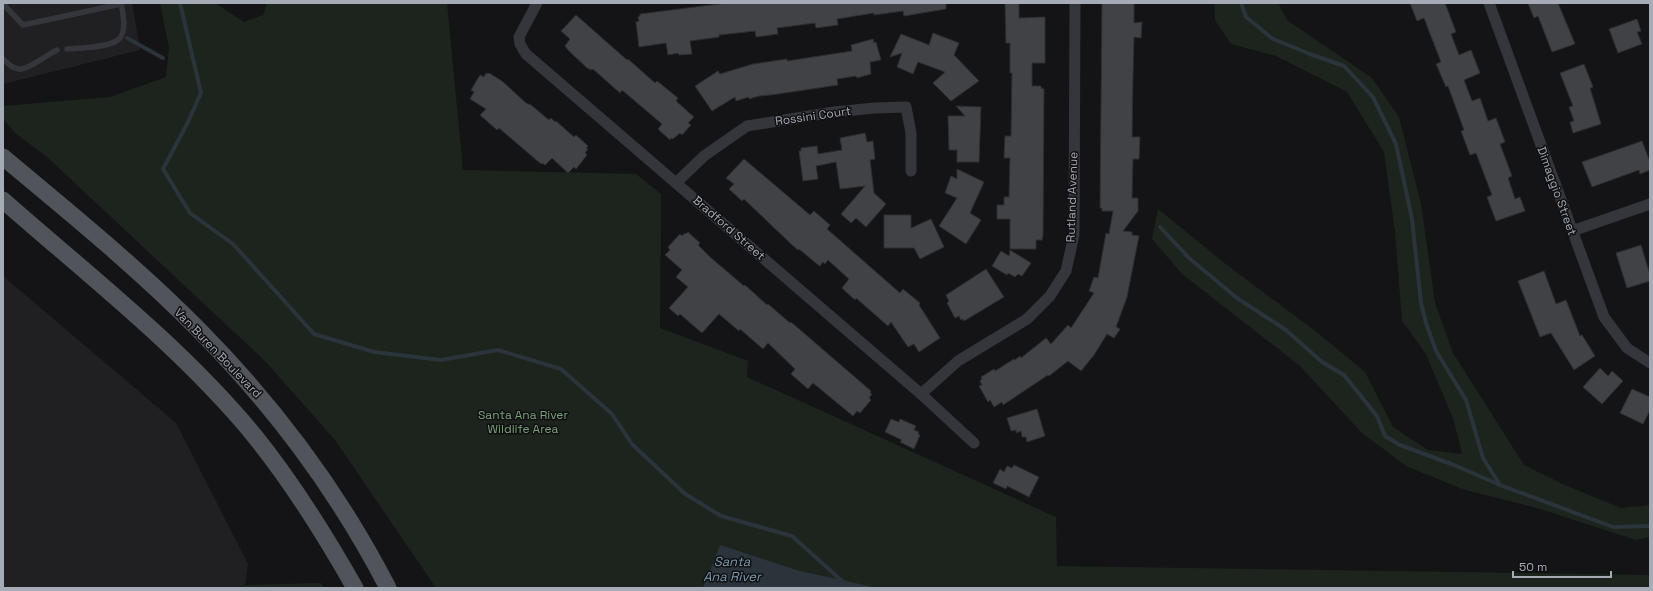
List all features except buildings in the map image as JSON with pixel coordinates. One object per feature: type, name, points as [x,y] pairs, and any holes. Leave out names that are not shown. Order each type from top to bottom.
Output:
[{"type":"main road","name":"Van Buren Boulevard","points":[[3,157],[120,255],[200,330],[255,390],[298,444],[343,509],[388,588]]},
{"type":"main road","points":[[3,200],[153,332],[196,372],[242,423],[298,494],[355,588]]},
{"type":"street","name":"Bradford Street","points":[[538,3],[519,36],[520,44],[526,54],[921,394],[974,443]]},
{"type":"street","name":"Rutland Avenue","points":[[921,394],[958,361],[1027,319],[1050,296],[1066,270],[1074,235],[1075,3]]},
{"type":"street","name":"Dimaggio Street","points":[[1489,3],[1604,317],[1626,348],[1650,363]]},
{"type":"street","name":"Rossini Court","points":[[676,183],[704,156],[747,126],[834,112],[875,108],[906,107],[911,133],[910,171]]},
{"type":"street","points":[[1572,231],[1650,204]]},
{"type":"lane","points":[[3,4],[23,25],[121,4],[124,18],[122,33],[118,40],[108,45],[67,49]]},
{"type":"lane","points":[[3,59],[12,66],[20,69],[26,68],[57,50]]},
{"type":"shaded area","points":[[3,3],[132,3],[140,50],[3,84]]},
{"type":"shaded area","points":[[3,276],[176,423],[248,564],[245,585],[240,588],[3,588]]},
{"type":"green space","name":"Santa Ana River Wildlife Area","points":[[160,3],[215,3],[244,22],[263,15],[267,3],[447,3],[463,170],[636,174],[661,194],[660,328],[748,361],[747,377],[1056,517],[1057,566],[1650,575],[1650,588],[436,588],[335,440],[265,361],[47,157],[15,133],[3,119],[3,106],[110,97],[166,77],[169,48]]},
{"type":"green space","points":[[1214,3],[1278,3],[1287,20],[1372,78],[1399,117],[1421,204],[1435,303],[1453,353],[1524,465],[1567,486],[1621,508],[1650,505],[1650,537],[1636,540],[1537,508],[1462,489],[1406,466],[1362,433],[1300,366],[1182,274],[1152,239],[1158,209],[1227,265],[1318,333],[1365,372],[1393,427],[1428,450],[1462,454],[1454,421],[1426,354],[1402,321],[1395,232],[1384,152],[1347,92],[1276,56],[1231,44],[1215,20]]},
{"type":"green space","points":[[321,583],[324,588],[240,588],[245,585]]},
{"type":"water","name":"Santa Ana River","points":[[720,545],[800,571],[878,588],[703,588]]},
{"type":"waterway","points":[[180,3],[201,93],[187,124],[163,169],[190,213],[233,244],[314,334],[374,352],[441,360],[498,350],[561,369],[612,414],[632,444],[684,493],[721,516],[792,536],[842,581],[853,588]]},
{"type":"waterway","points":[[1241,3],[1246,17],[1273,39],[1344,66],[1373,97],[1396,144],[1412,219],[1421,303],[1426,323],[1436,351],[1466,400],[1483,458],[1500,485],[1613,527],[1650,526]]},
{"type":"waterway","points":[[127,38],[163,58]]},
{"type":"waterway","points":[[1160,227],[1189,258],[1237,298],[1286,330],[1322,362],[1344,375],[1377,416],[1385,436],[1400,445],[1454,465],[1500,485]]}]
